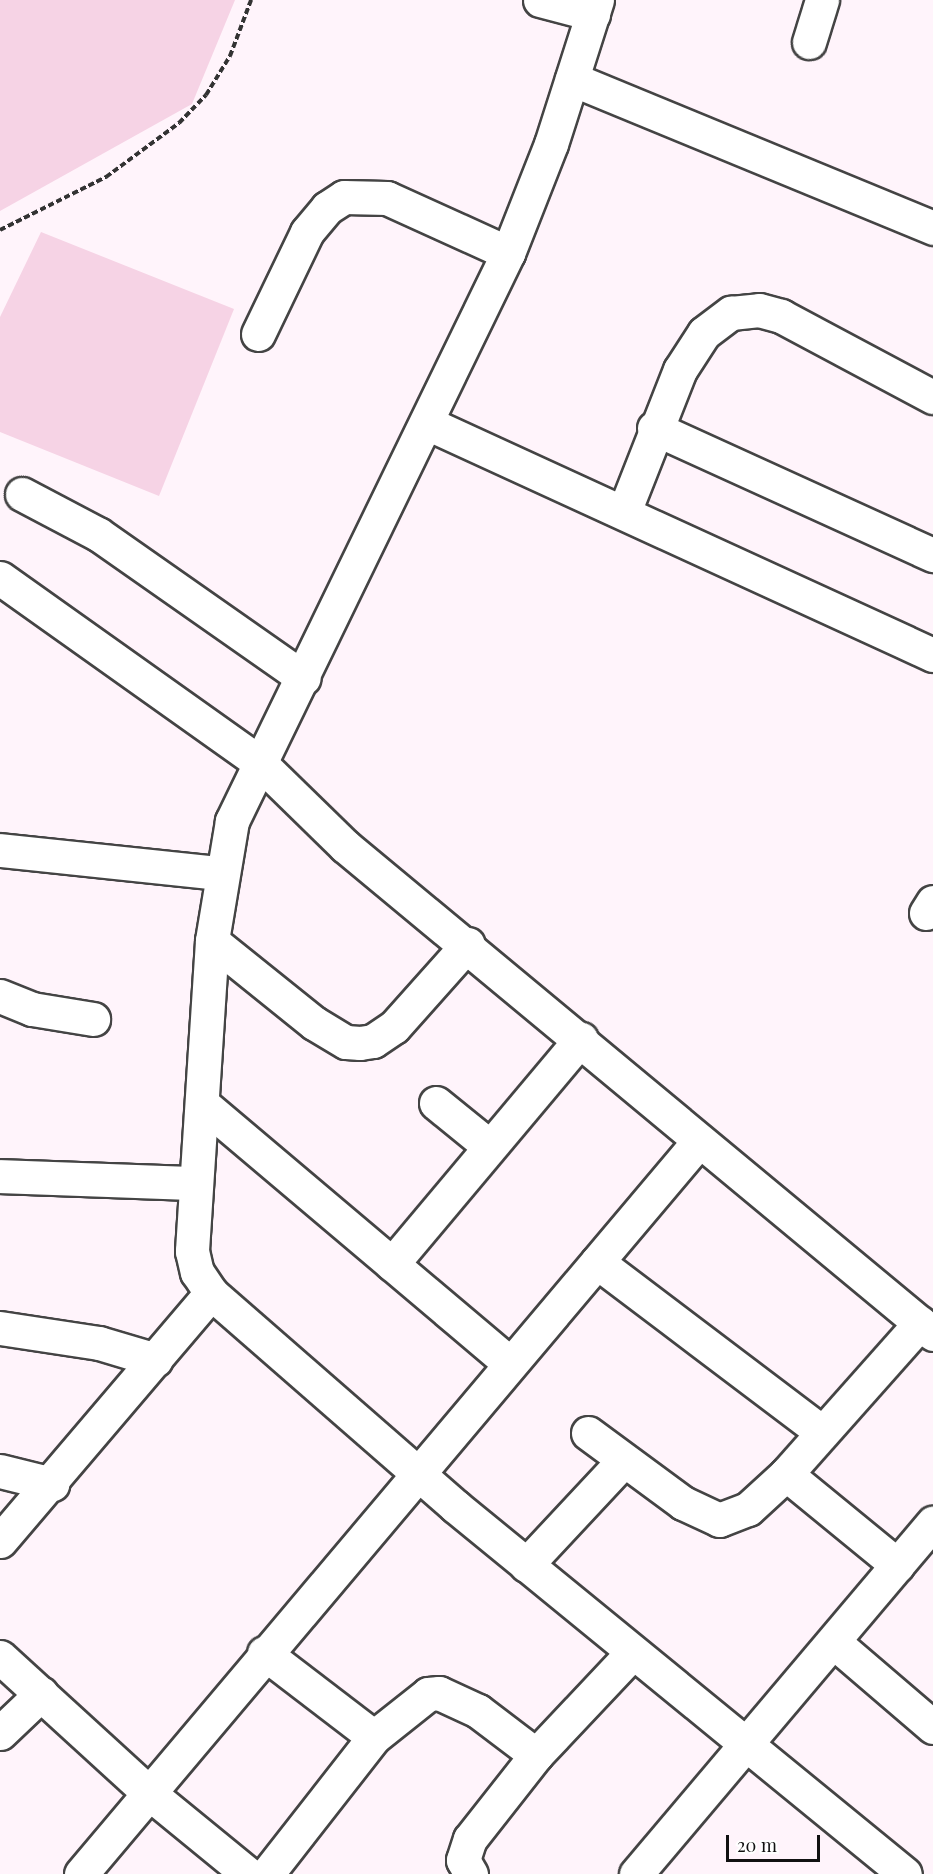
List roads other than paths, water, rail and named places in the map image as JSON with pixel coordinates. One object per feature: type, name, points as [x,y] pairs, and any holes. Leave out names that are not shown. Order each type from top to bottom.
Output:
[{"type":"street","points":[[540,0],[595,7],[572,79],[508,253],[304,678],[259,762],[232,821],[220,873],[212,941],[204,1105],[195,1183],[192,1251],[197,1272],[211,1293],[417,1474],[904,1874]]},
{"type":"street","points":[[809,42],[822,0]]},
{"type":"street","points":[[572,79],[933,228]]},
{"type":"street","points":[[258,334],[307,232],[317,217],[344,197],[387,198],[508,253]]},
{"type":"street","points":[[624,512],[654,428],[681,370],[704,333],[731,314],[748,310],[781,316],[933,397]]},
{"type":"street","points":[[427,423],[933,655]]},
{"type":"street","points":[[654,428],[933,555]]},
{"type":"street","points":[[22,494],[98,534],[304,678]]},
{"type":"street","points":[[0,578],[259,762],[345,846],[468,944],[699,1141],[926,1329],[822,1431],[786,1474],[748,1509],[719,1520],[701,1515],[623,1461],[588,1433]]},
{"type":"street","points":[[0,850],[220,873]]},
{"type":"street","points":[[212,941],[314,1023],[346,1042],[360,1043],[383,1036],[394,1027],[468,944]]},
{"type":"street","points":[[0,996],[32,1009],[93,1019]]},
{"type":"street","points":[[392,1264],[581,1039]]},
{"type":"street","points":[[436,1103],[489,1146]]},
{"type":"street","points":[[204,1105],[509,1363]]},
{"type":"street","points":[[81,1874],[264,1653],[699,1141]]},
{"type":"street","points":[[0,1176],[195,1183]]},
{"type":"street","points":[[597,1262],[822,1431]]},
{"type":"street","points":[[0,1541],[52,1484],[211,1293]]},
{"type":"street","points":[[0,1328],[99,1343],[156,1360]]},
{"type":"street","points":[[526,1565],[623,1461]]},
{"type":"street","points":[[0,1471],[52,1484]]},
{"type":"street","points":[[786,1474],[897,1565]]},
{"type":"street","points":[[640,1872],[835,1643],[933,1523]]},
{"type":"street","points":[[835,1643],[933,1727]]},
{"type":"street","points":[[471,1874],[463,1860],[470,1839],[536,1755],[633,1652]]},
{"type":"street","points":[[264,1653],[374,1737]]},
{"type":"street","points":[[0,1658],[148,1793],[248,1874]]},
{"type":"street","points":[[267,1874],[374,1737],[413,1702],[439,1693],[478,1711],[536,1755]]},
{"type":"street","points":[[0,1733],[41,1694]]}]
